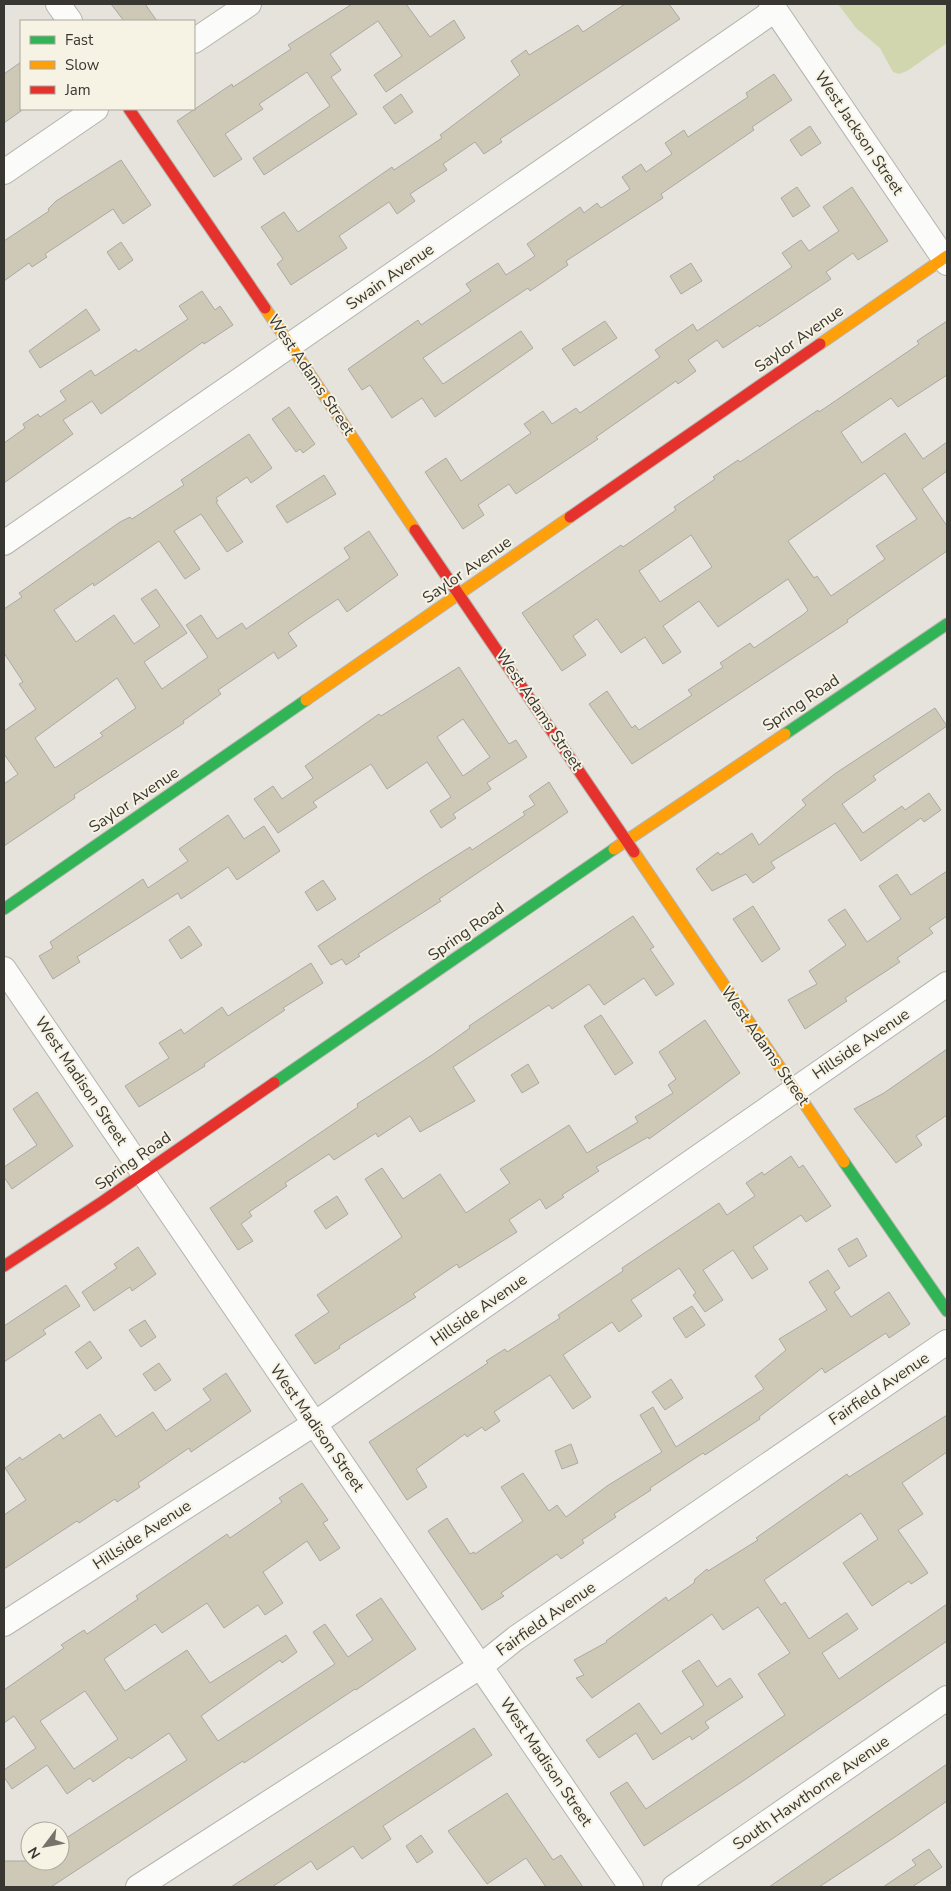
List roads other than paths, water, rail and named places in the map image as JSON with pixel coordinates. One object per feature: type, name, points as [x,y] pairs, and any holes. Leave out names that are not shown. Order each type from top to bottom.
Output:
[{"type":"street","points":[[58,4],[69,20]]},
{"type":"street","points":[[195,41],[249,4]]},
{"type":"street","name":"West Jackson Street","points":[[773,7],[946,259]]},
{"type":"street","name":"Swain Avenue","points":[[4,543],[291,346],[773,7]]},
{"type":"street","points":[[4,172],[95,110]]},
{"type":"street","name":"West Adams Street","points":[[130,110],[947,1311]]},
{"type":"street","name":"Saylor Avenue","points":[[4,909],[946,259]]},
{"type":"street","name":"Spring Road","points":[[4,1266],[144,1173],[626,841],[947,624]]},
{"type":"street","name":"West Madison Street","points":[[4,969],[632,1887]]},
{"type":"street","name":"Hillside Avenue","points":[[4,1624],[315,1424],[947,984]]},
{"type":"street","name":"Fairfield Avenue","points":[[138,1887],[480,1666],[516,1638],[947,1342]]},
{"type":"street","name":"South Hawthorne Avenue","points":[[674,1887],[947,1698]]}]
